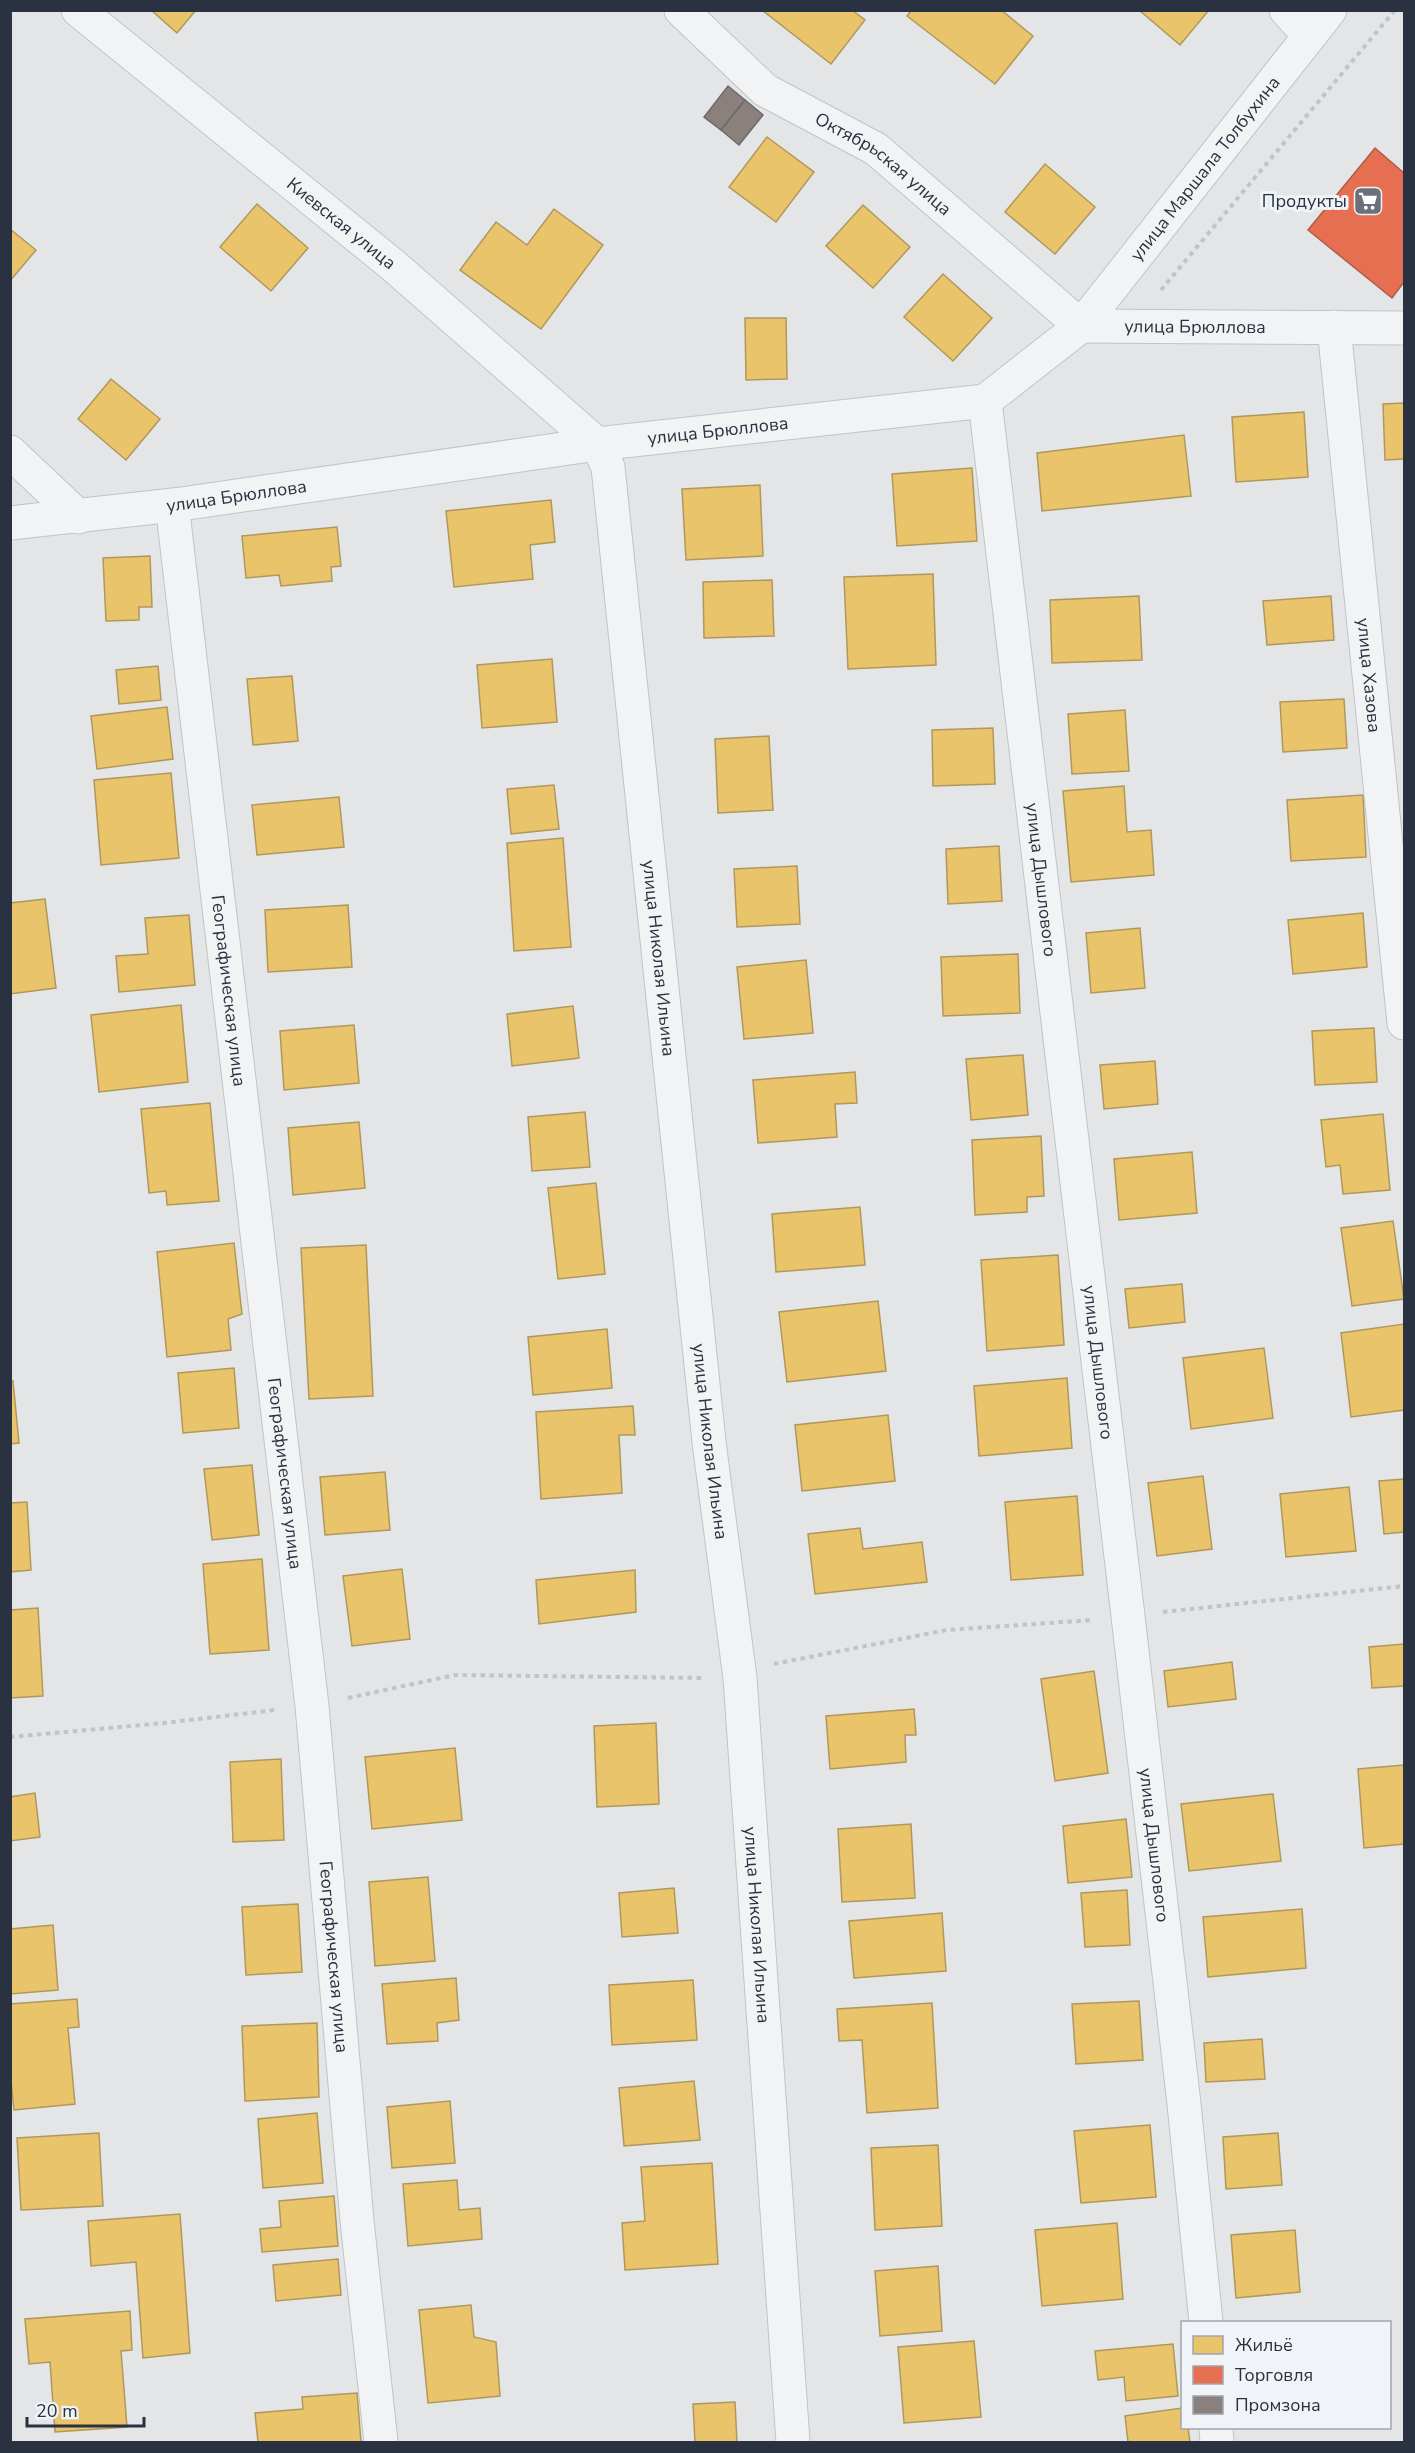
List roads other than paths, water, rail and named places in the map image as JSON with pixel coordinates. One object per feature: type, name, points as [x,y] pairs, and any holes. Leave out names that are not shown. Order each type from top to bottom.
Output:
[{"type":"street","name":"Киевская улица","points":[[78,10],[394,266],[597,444]]},
{"type":"street","name":"Октябрьская улица","points":[[681,10],[765,90],[876,149],[1081,326]]},
{"type":"street","points":[[1286,10],[1319,23]]},
{"type":"street","name":"улица Маршала Толбухина","points":[[1081,326],[1319,23]]},
{"type":"street","name":"улица Брюллова","points":[[1081,326],[1404,328]]},
{"type":"street","points":[[985,401],[1081,326]]},
{"type":"street","name":"улица Хазова","points":[[1334,327],[1404,1023]]},
{"type":"street","name":"улица Брюллова","points":[[10,523],[174,505],[597,444],[985,401]]},
{"type":"street","name":"улица Дышлового","points":[[985,401],[1128,1616],[1184,2104],[1206,2321]]},
{"type":"street","name":"улица Николая Ильина","points":[[597,444],[608,467],[709,1442],[740,1678],[793,2442]]},
{"type":"street","points":[[10,452],[79,517]]},
{"type":"street","name":"Географическая улица","points":[[174,505],[178,557],[312,1706],[357,2221],[381,2442]]},
{"type":"place","name":"Продукты","points":[[1368,201]]}]
